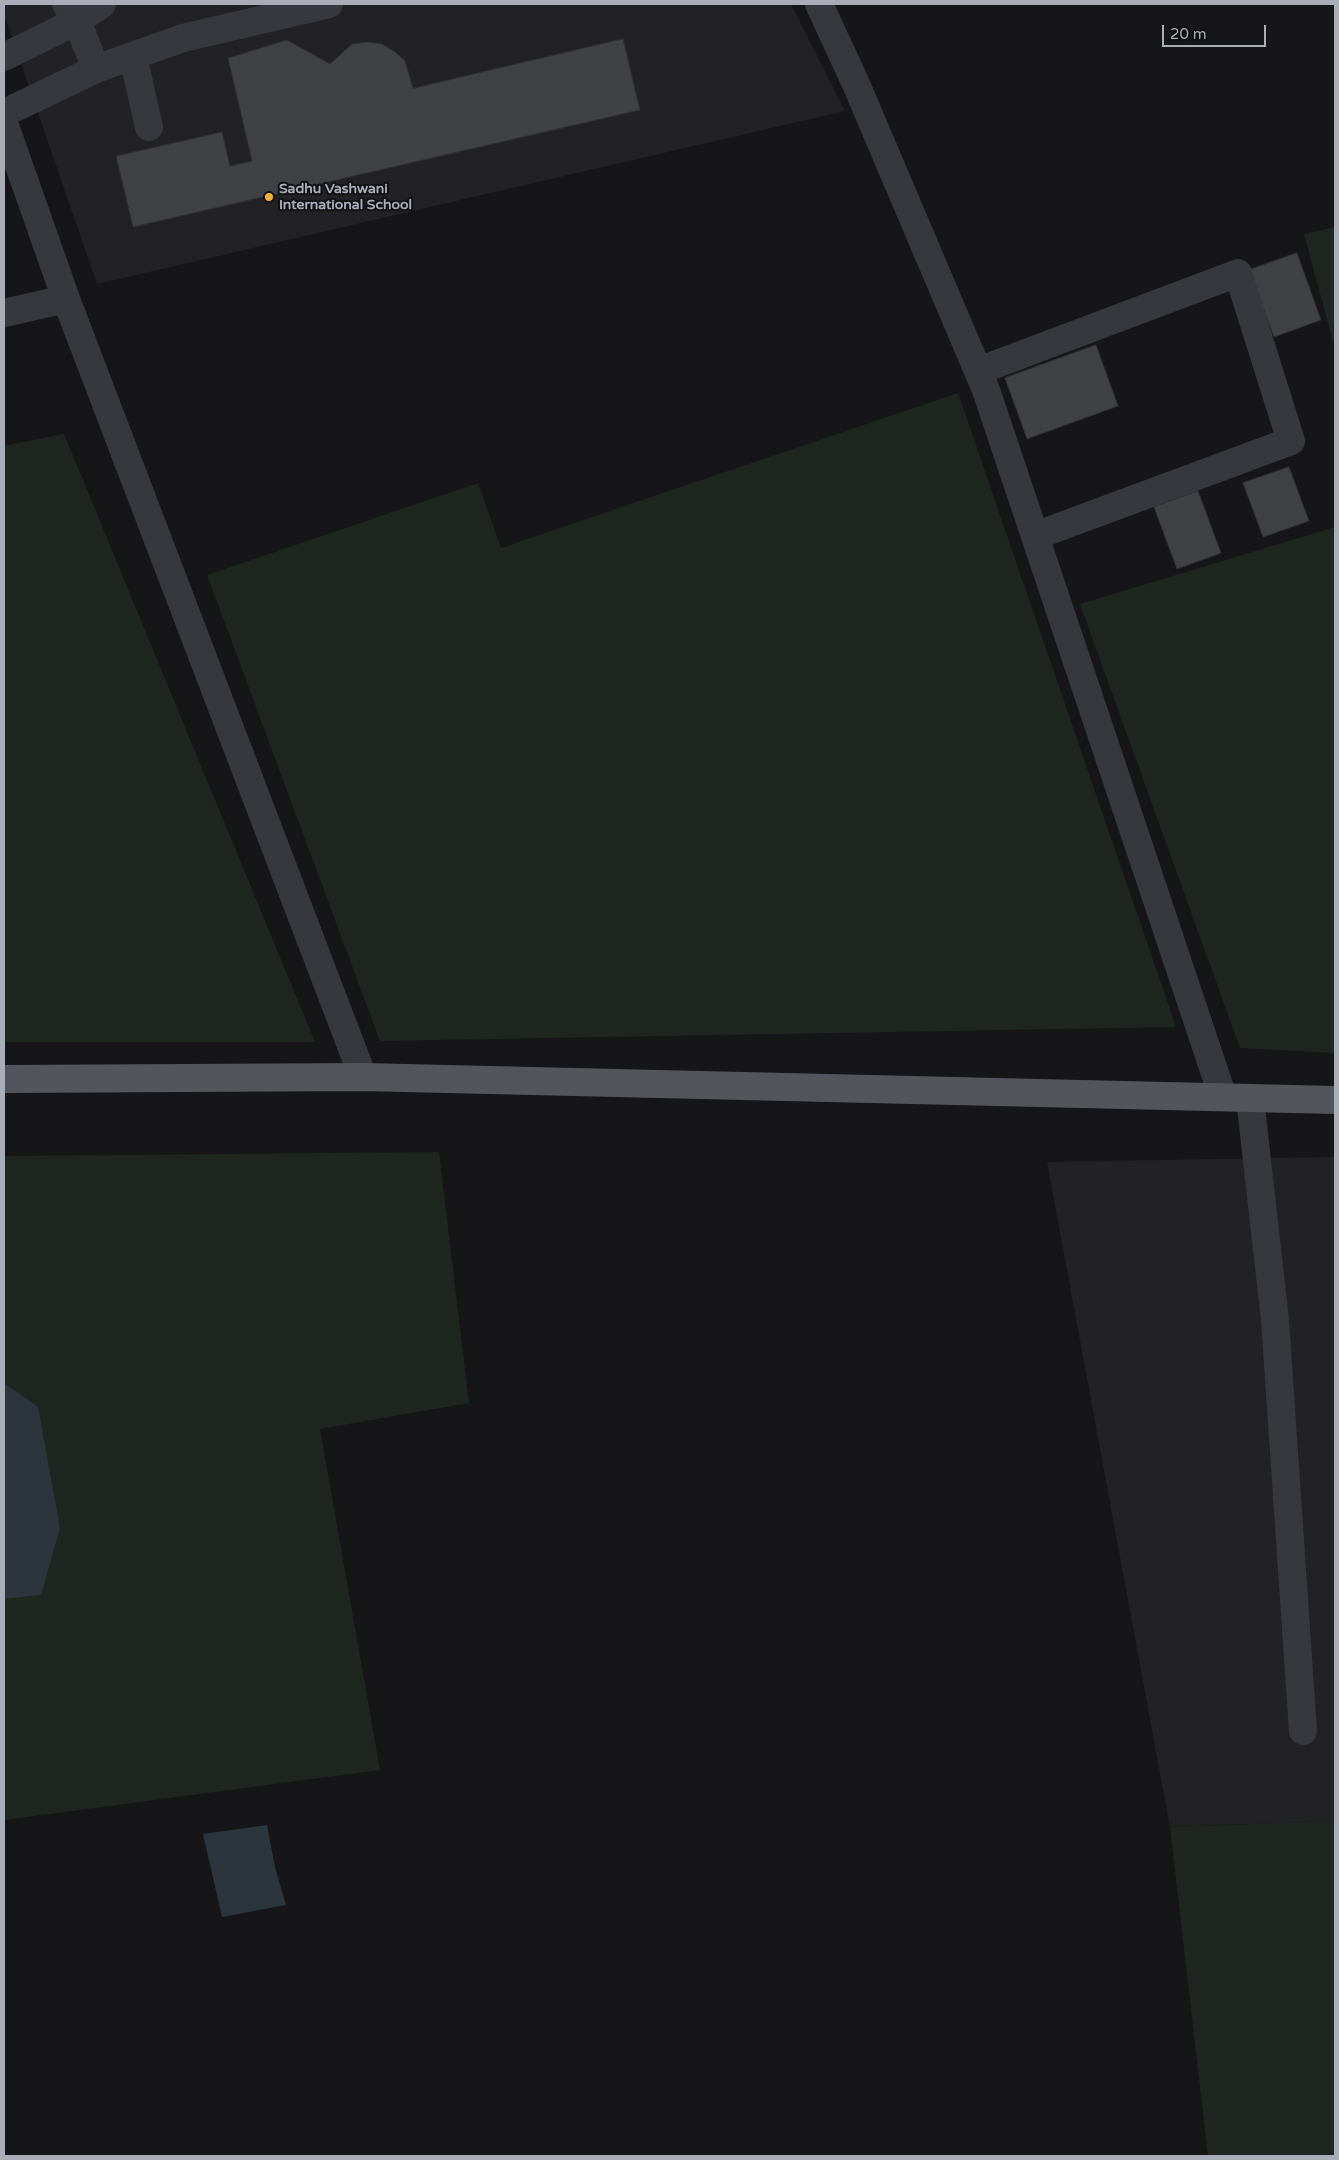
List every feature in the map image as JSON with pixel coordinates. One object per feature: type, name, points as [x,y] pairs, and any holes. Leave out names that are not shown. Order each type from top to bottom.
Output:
[{"type":"main road","points":[[4,1079],[363,1077],[1335,1100]]},
{"type":"street","points":[[4,57],[71,12],[102,4]]},
{"type":"street","points":[[4,113],[96,68],[183,38],[329,4]]},
{"type":"street","points":[[819,4],[856,84],[978,371],[1222,1097]]},
{"type":"street","points":[[71,12],[96,68]]},
{"type":"street","points":[[133,56],[150,127]]},
{"type":"street","points":[[4,123],[66,299],[363,1077]]},
{"type":"street","points":[[978,371],[1238,274],[1291,441],[1035,536]]},
{"type":"street","points":[[4,313],[66,299]]},
{"type":"street","points":[[1250,1098],[1275,1320],[1303,1731]]},
{"type":"shaded area","name":"Sadhu Vashwani International School","points":[[4,4],[791,4],[845,111],[97,284],[4,14]]},
{"type":"shaded area","points":[[1335,227],[1335,349],[1304,234]]},
{"type":"shaded area","points":[[958,393],[1176,1027],[380,1041],[207,575],[478,483],[501,548]]},
{"type":"shaded area","points":[[64,434],[315,1042],[4,1042],[4,446]]},
{"type":"shaded area","points":[[1335,527],[1335,1053],[1240,1048],[1080,604]]},
{"type":"shaded area","points":[[439,1152],[469,1403],[320,1429],[380,1770],[4,1820],[4,1156]]},
{"type":"shaded area","points":[[1335,1157],[1335,1821],[1170,1827],[1047,1162]]},
{"type":"shaded area","points":[[4,1383],[38,1407],[60,1528],[41,1595],[4,1599]]},
{"type":"shaded area","points":[[1335,1821],[1335,2156],[1208,2156],[1170,1827]]},
{"type":"shaded area","points":[[267,1825],[275,1867],[286,1905],[222,1917],[203,1834]]},
{"type":"building","points":[[623,39],[640,110],[133,227],[116,156],[222,132],[230,166],[252,161],[228,58],[287,40],[330,64],[352,44],[367,42],[382,44],[405,61],[413,88]]},
{"type":"building","points":[[1297,253],[1321,320],[1274,337],[1249,270]]},
{"type":"building","points":[[1096,345],[1118,406],[1027,439],[1005,378]]},
{"type":"building","points":[[1289,467],[1309,521],[1263,537],[1243,483]]},
{"type":"building","points":[[1198,491],[1221,553],[1177,569],[1154,507]]},
{"type":"place","name":"Sadhu Vashwani International School","points":[[269,197]]}]
